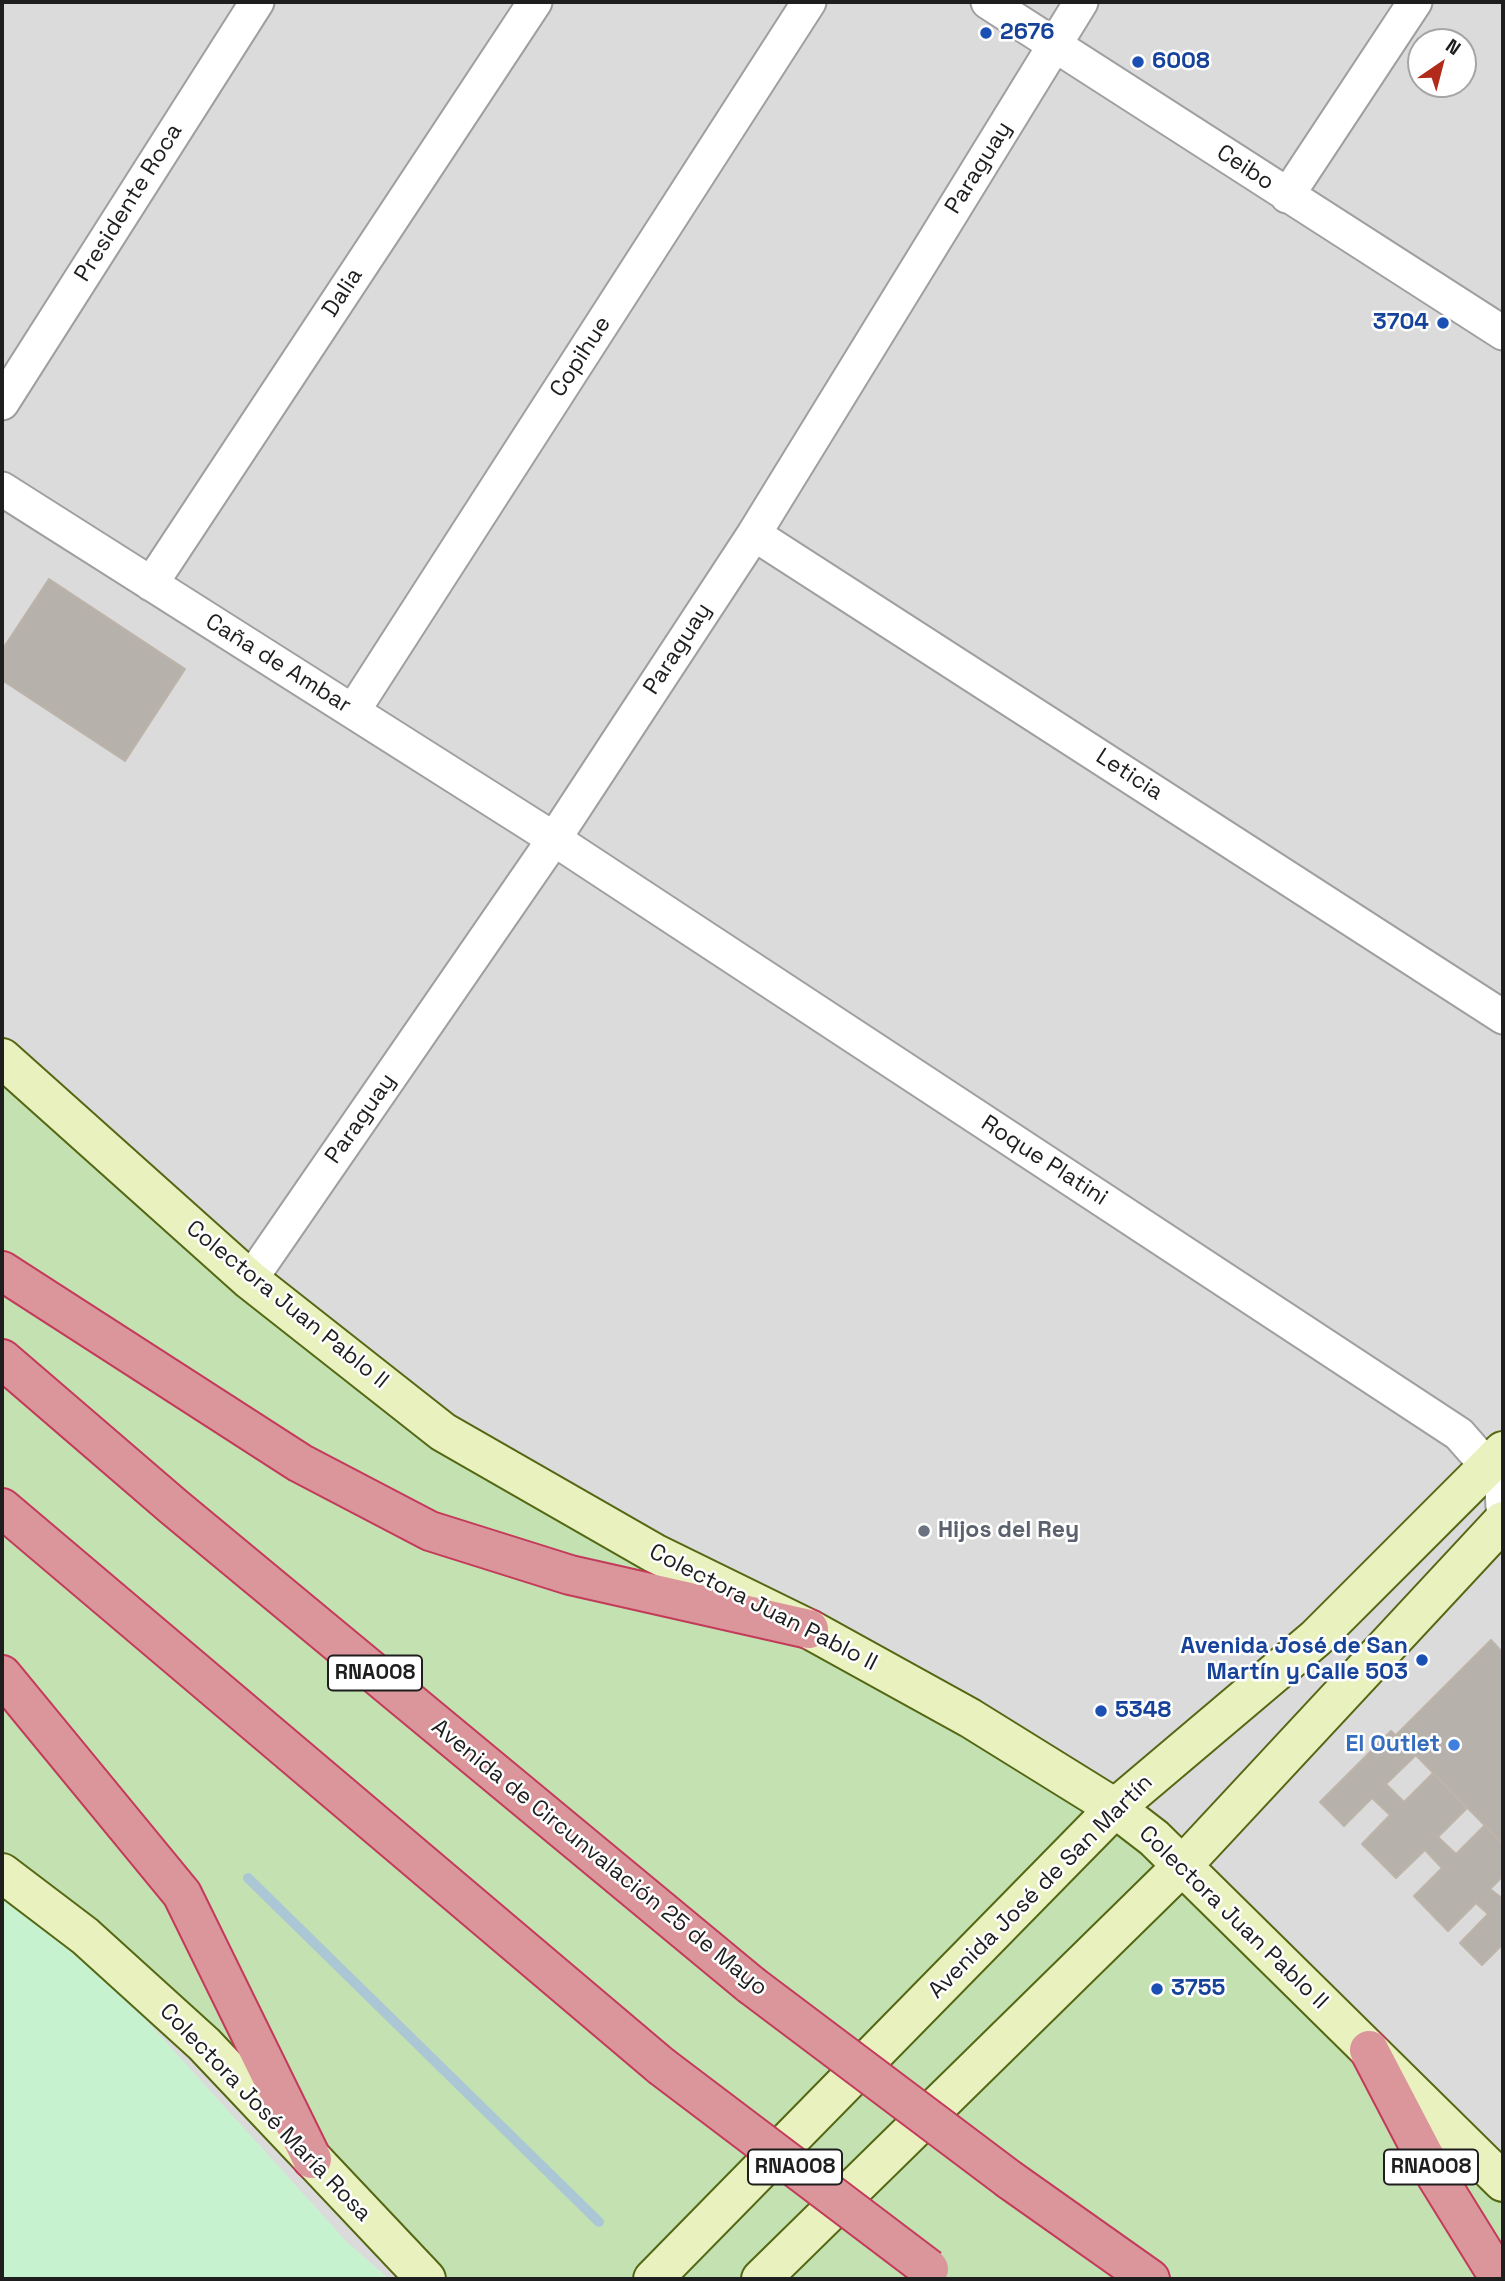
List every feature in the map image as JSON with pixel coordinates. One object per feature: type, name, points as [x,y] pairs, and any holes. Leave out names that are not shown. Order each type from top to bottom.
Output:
[{"type":"highway","points":[[2,1271],[300,1464],[430,1531],[570,1575],[809,1629]]},
{"type":"highway","name":"Avenida de Circunvalación 25 de Mayo","points":[[2,1359],[185,1516],[751,1985],[1010,2180],[1150,2279]]},
{"type":"highway","name":"RNA008","points":[[2,1508],[661,2066],[937,2274]]},
{"type":"highway","points":[[2,1675],[182,1894],[312,2159]]},
{"type":"highway","name":"RNA008","points":[[1369,2050],[1427,2161],[1500,2279]]},
{"type":"main road","name":"Colectora Juan Pablo II","points":[[2,1058],[250,1280],[443,1432],[654,1553],[809,1629],[970,1718],[1115,1808],[1154,1838],[1503,2182]]},
{"type":"main road","name":"Avenida José de San Martín","points":[[653,2279],[1115,1808],[1316,1638],[1496,1459]]},
{"type":"main road","points":[[761,2279],[1182,1866],[1503,1521]]},
{"type":"main road","name":"Colectora José María Rosa","points":[[2,1873],[85,1936],[205,2044],[425,2279]]},
{"type":"street","name":"Presidente Roca","points":[[2,403],[257,2]]},
{"type":"street","name":"Dalia","points":[[152,584],[535,2]]},
{"type":"street","name":"Copihue","points":[[352,711],[809,2]]},
{"type":"street","name":"Ceibo","points":[[988,2],[1503,333]]},
{"type":"street","name":"Paraguay","points":[[250,1280],[554,839],[754,534],[1081,2]]},
{"type":"street","points":[[1287,196],[1415,2]]},
{"type":"street","name":"Caña de Ambar","points":[[2,489],[554,839]]},
{"type":"street","name":"Leticia","points":[[754,534],[1503,1017]]},
{"type":"street","name":"Roque Platini","points":[[554,839],[1496,1459],[1503,1507]]},
{"type":"shaded area","points":[[2,2],[1503,2],[1503,2279],[2,2279]]},
{"type":"green space","points":[[2,1058],[443,1432],[1115,1808],[1503,2182],[1503,2279],[425,2279],[2,1873]]},
{"type":"green space","points":[[2,1896],[56,1935],[119,1990],[347,2242],[389,2279],[2,2279]]},
{"type":"building","points":[[49,579],[185,669],[125,761],[2,680],[2,650]]},
{"type":"building","name":"El Outlet","points":[[1491,1640],[1503,1653],[1503,1844],[1396,1735]]},
{"type":"building","points":[[1391,1731],[1416,1755],[1386,1784],[1404,1802],[1433,1773],[1467,1808],[1438,1837],[1456,1854],[1485,1825],[1503,1844],[1503,1876],[1490,1889],[1503,1899],[1503,1944],[1482,1965],[1460,1943],[1488,1914],[1476,1903],[1448,1931],[1414,1896],[1442,1868],[1425,1850],[1396,1878],[1362,1844],[1390,1815],[1372,1798],[1344,1826],[1320,1802]]},
{"type":"waterway","points":[[248,1878],[599,2222]]},
{"type":"place","name":"2676","points":[[986,33]]},
{"type":"place","name":"6008","points":[[1138,62]]},
{"type":"place","name":"3704","points":[[1443,323]]},
{"type":"place","name":"Hijos del Rey","points":[[924,1531]]},
{"type":"place","name":"Avenida José de San Martín y Calle 503","points":[[1422,1660]]},
{"type":"place","name":"5348","points":[[1101,1711]]},
{"type":"place","name":"El Outlet","points":[[1454,1745]]},
{"type":"place","name":"3755","points":[[1157,1989]]}]
